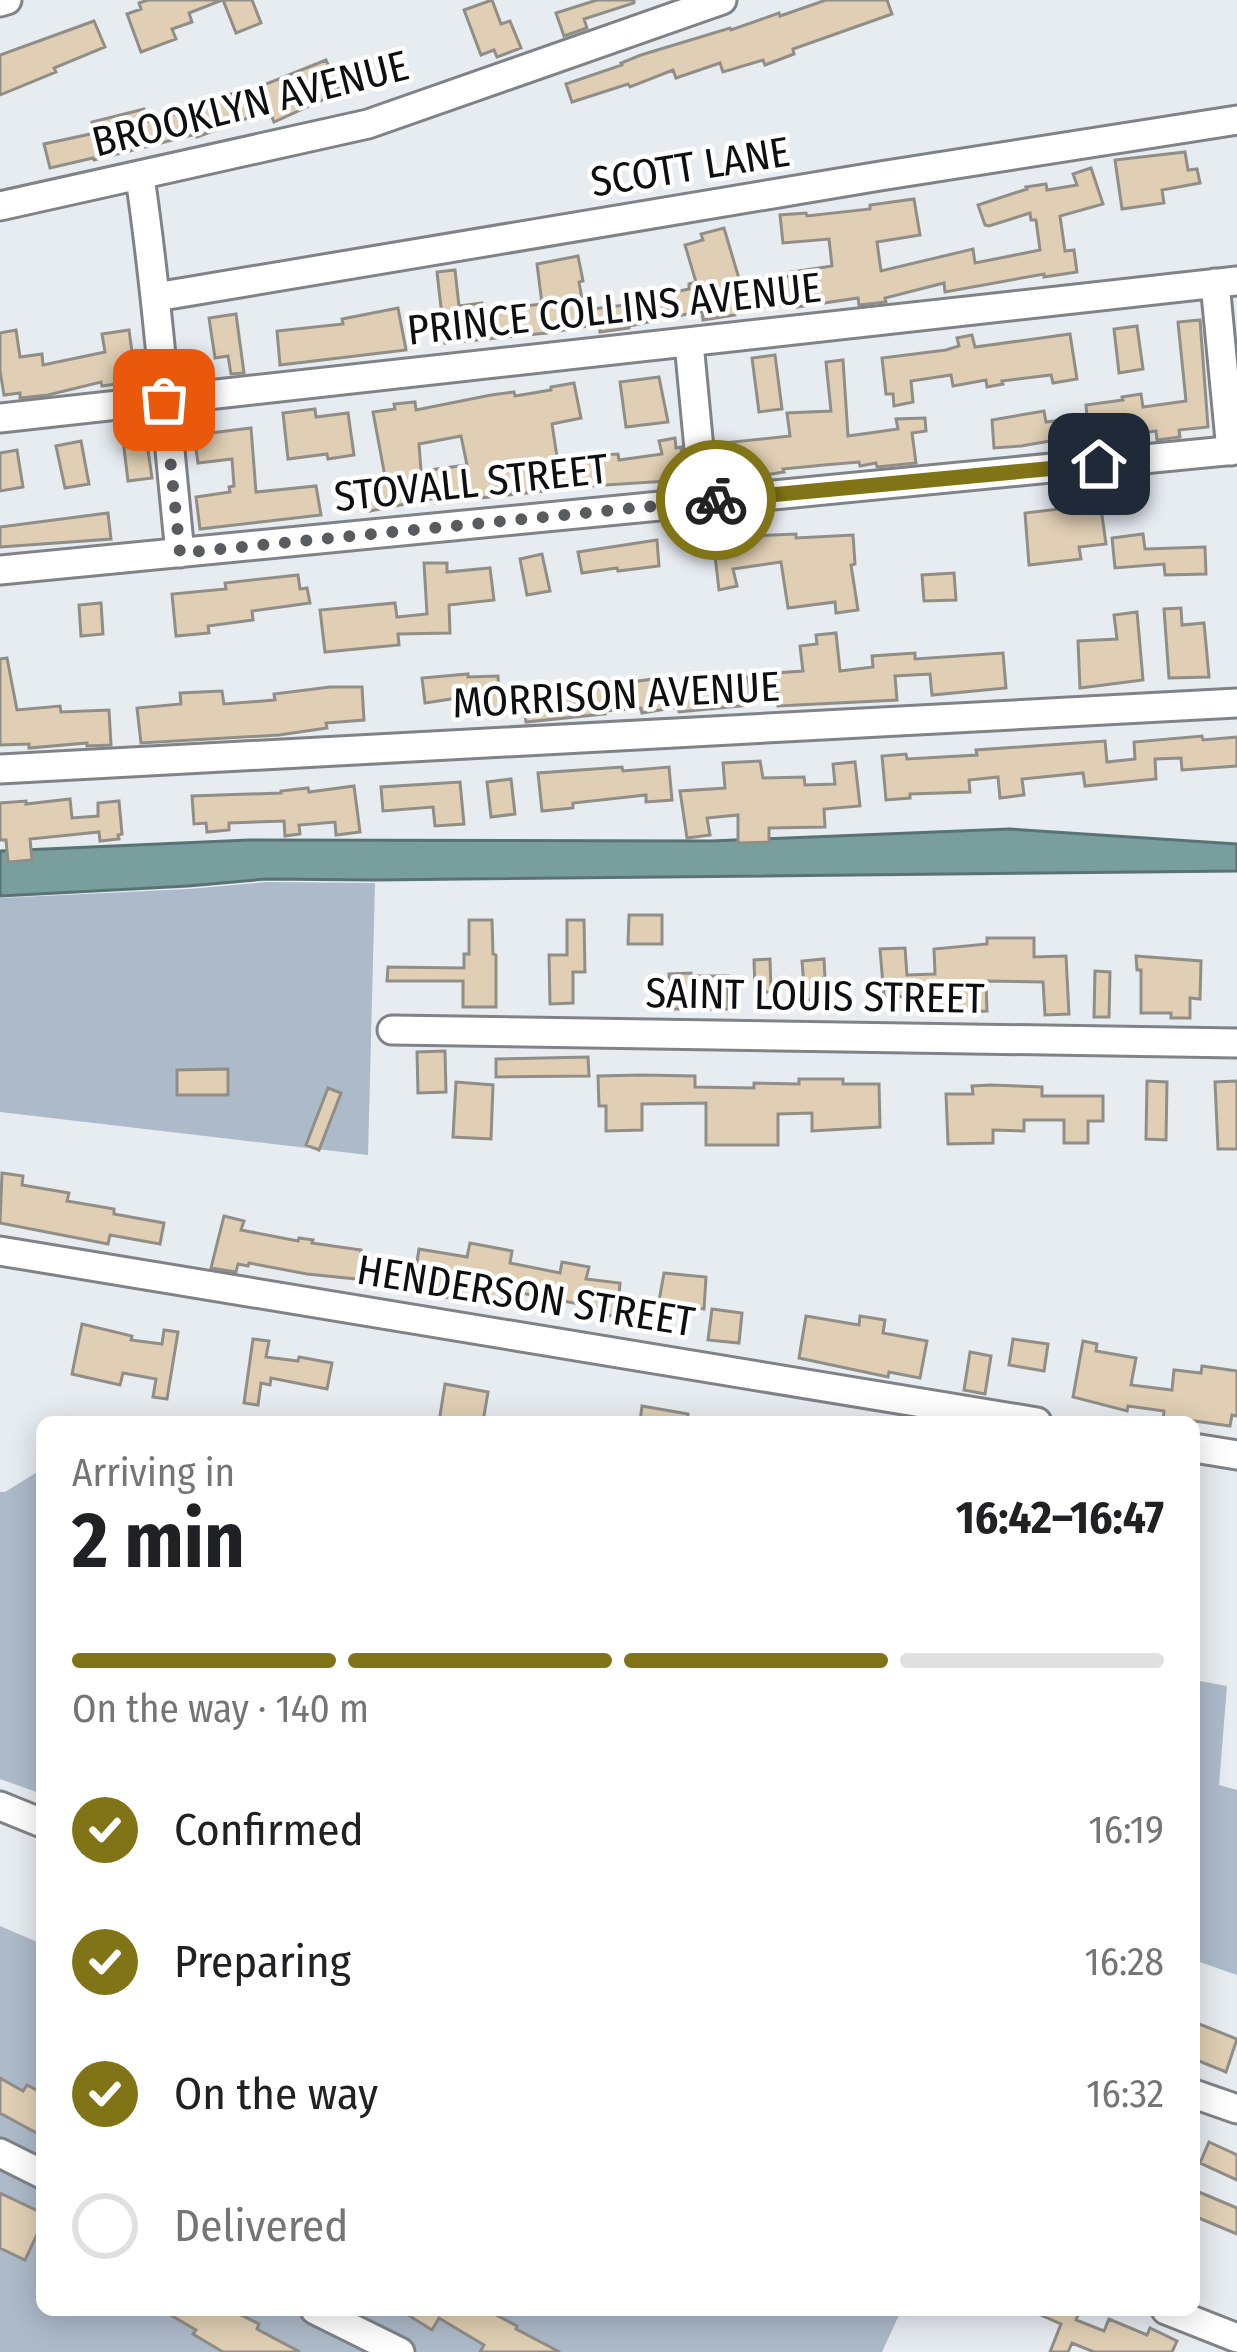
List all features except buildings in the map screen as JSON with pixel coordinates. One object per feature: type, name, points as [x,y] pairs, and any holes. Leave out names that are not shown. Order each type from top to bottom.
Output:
[{"type":"street","name":"BROOKLYN AVENUE","points":[[0,206],[368,124],[722,0]]},
{"type":"street","name":"SCOTT LANE","points":[[156,297],[1237,120]]},
{"type":"street","points":[[140,177],[180,553]]},
{"type":"street","points":[[1226,282],[1234,451]]},
{"type":"street","name":"PRINCE COLLINS AVENUE","points":[[0,418],[1226,282]]},
{"type":"street","points":[[689,343],[704,502]]},
{"type":"street","name":"STOVALL STREET","points":[[0,570],[1234,451]]},
{"type":"street","name":"MORRISON AVENUE","points":[[0,769],[1237,703]]},
{"type":"street","name":"SAINT LOUIS STREET","points":[[392,1030],[1237,1043]]},
{"type":"street","name":"HENDERSON STREET","points":[[0,1251],[1001,1416]]},
{"type":"street","points":[[1200,1449],[1237,1455]]},
{"type":"street","points":[[0,1806],[36,1821]]},
{"type":"street","points":[[1200,2096],[1237,2109]]},
{"type":"street","points":[[0,2153],[36,2171]]},
{"type":"street","points":[[328,2316],[400,2352]]},
{"type":"street","points":[[1181,2316],[1237,2338]]},
{"type":"shaded area","points":[[1009,829],[1237,844],[1237,871],[266,879],[0,896],[0,851],[249,840],[711,841]]},
{"type":"shaded area","points":[[267,882],[375,883],[368,1155],[0,1112],[0,898]]},
{"type":"shaded area","points":[[36,1473],[36,1792],[0,1779],[0,1492]]},
{"type":"shaded area","points":[[1200,1681],[1227,1686],[1219,1785],[1237,1790],[1237,1975],[1200,1962]]},
{"type":"shaded area","points":[[0,1926],[36,1941],[36,2316],[899,2316],[882,2352],[0,2352]]},
{"type":"way so far","points":[[164,400],[180,553],[716,500]]},
{"type":"route","points":[[716,500],[1099,464]]}]
